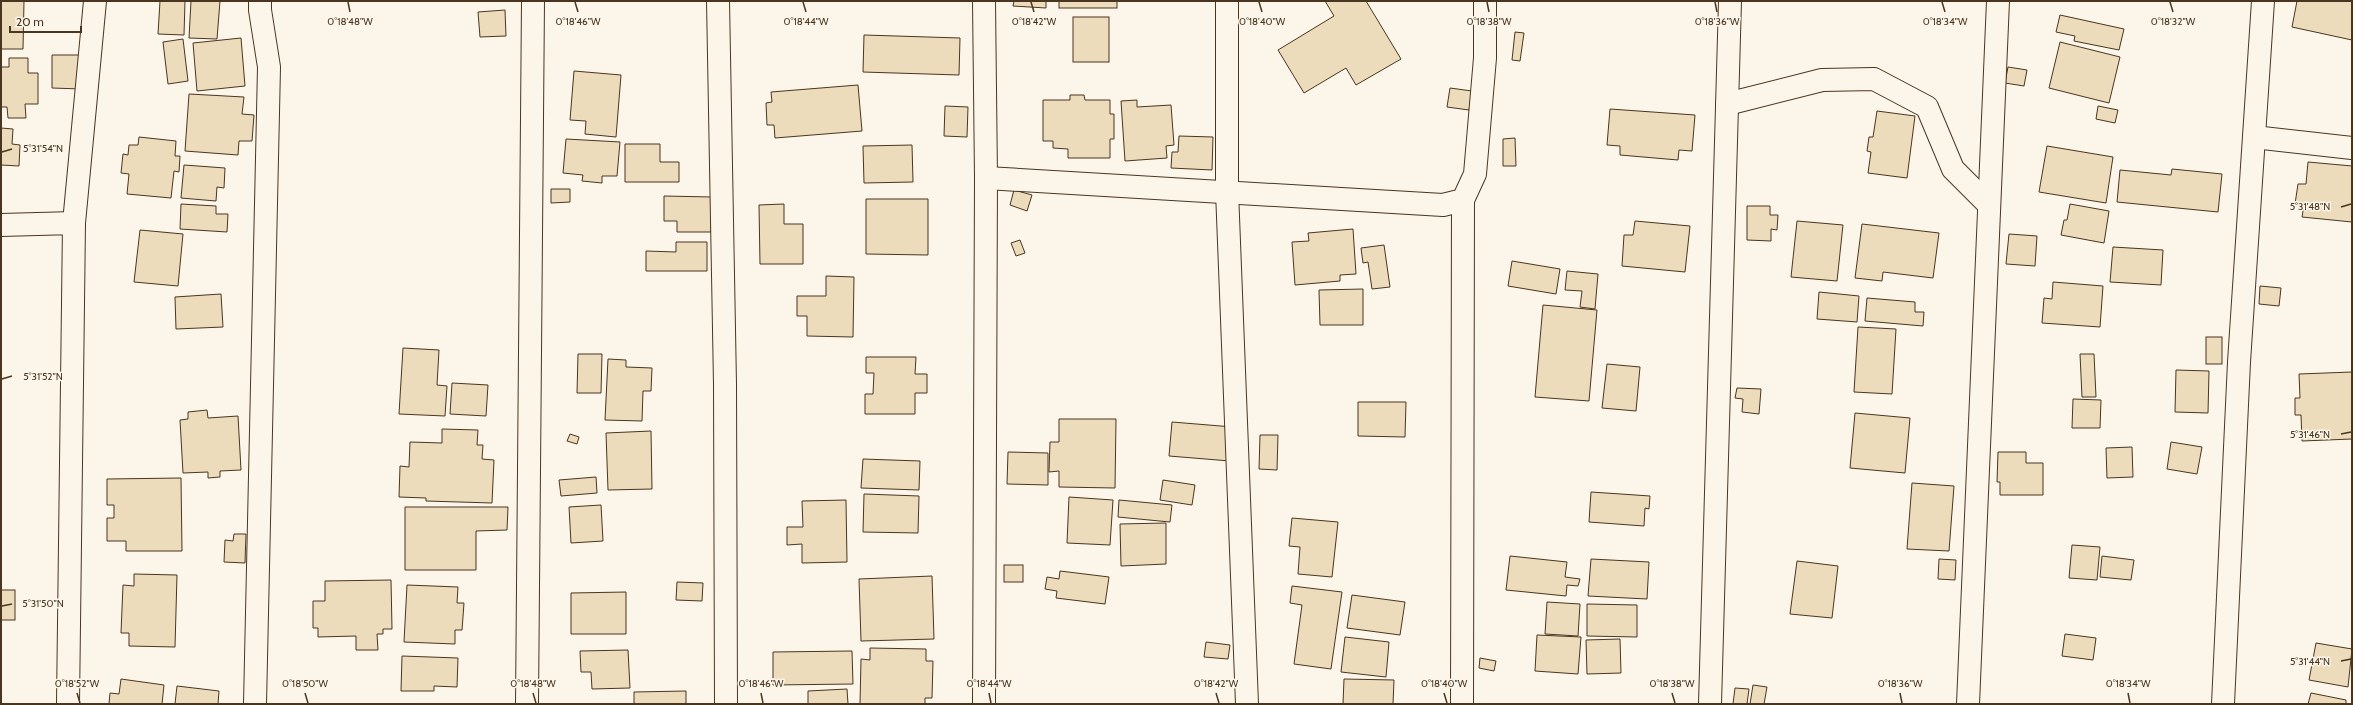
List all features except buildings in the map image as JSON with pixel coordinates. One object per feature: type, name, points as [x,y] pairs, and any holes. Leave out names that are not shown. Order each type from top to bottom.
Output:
[{"type":"street","points":[[68,704],[74,223],[95,1]]},
{"type":"street","points":[[255,704],[269,67],[260,10],[260,1]]},
{"type":"street","points":[[527,704],[533,1]]},
{"type":"street","points":[[718,1],[725,384],[726,704]]},
{"type":"street","points":[[984,1],[986,178],[984,704]]},
{"type":"street","points":[[1227,1],[1228,190],[1247,704]]},
{"type":"street","points":[[1462,704],[1463,200],[1475,174],[1485,58],[1485,1]]},
{"type":"street","points":[[1710,704],[1730,1]]},
{"type":"street","points":[[1968,704],[1998,1]]},
{"type":"street","points":[[2223,704],[2239,362],[2263,1]]},
{"type":"street","points":[[1727,104],[1822,80],[1874,79],[1927,107],[1953,169],[1989,205]]},
{"type":"street","points":[[2254,137],[2352,148]]},
{"type":"street","points":[[986,178],[1228,190],[1442,205],[1463,200]]},
{"type":"street","points":[[1,225],[74,223]]}]
